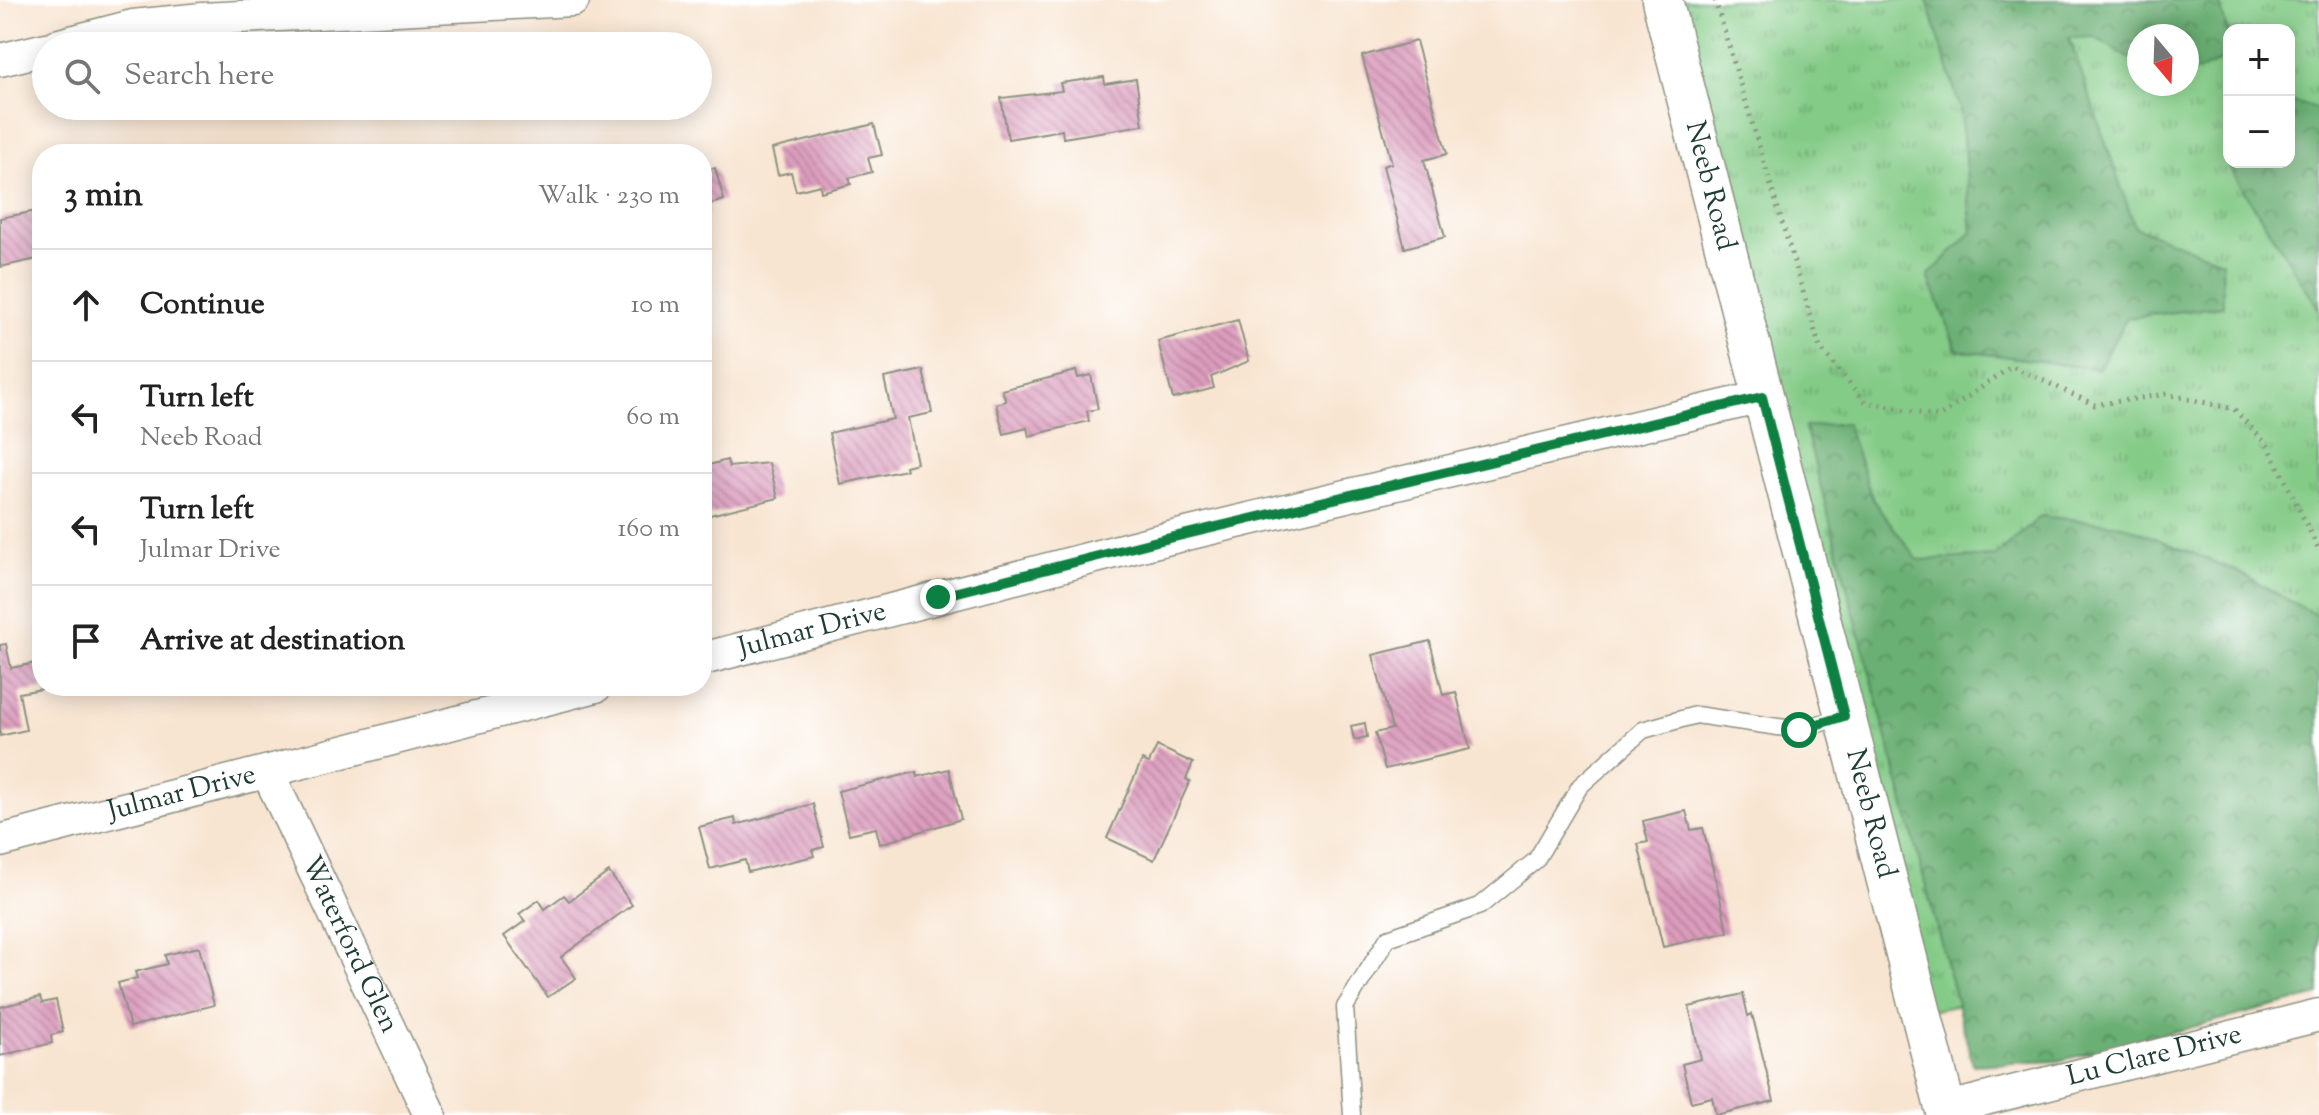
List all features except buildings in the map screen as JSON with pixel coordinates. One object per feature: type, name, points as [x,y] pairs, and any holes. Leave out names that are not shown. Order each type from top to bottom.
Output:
[{"type":"street","points":[[110,32],[133,26],[202,19],[573,0]]},
{"type":"street","name":"Neeb Road","points":[[1662,0],[1946,1112]]},
{"type":"street","points":[[0,60],[32,52]]},
{"type":"street","name":"Julmar Drive","points":[[712,656],[1153,542],[1762,397]]},
{"type":"street","name":"Julmar Drive","points":[[0,841],[558,696]]},
{"type":"street","name":"Waterford Glen","points":[[268,773],[430,1115]]},
{"type":"street","name":"Lu Clare Drive","points":[[1946,1112],[2319,1015]]},
{"type":"lane","points":[[1352,1115],[1345,1007],[1388,938],[1480,906],[1536,860],[1580,786],[1643,730],[1696,715],[1799,730],[1844,716]]},
{"type":"path","points":[[1715,0],[1820,348],[1866,402],[1939,417],[2012,366],[2095,405],[2166,394],[2234,409],[2269,447],[2319,550]]},
{"type":"green space","points":[[1662,0],[2319,0],[2319,930],[1920,1013]]},
{"type":"green space","points":[[1927,0],[2218,0],[2225,24],[2223,60],[2199,70],[2199,24],[2127,24],[2127,57],[2094,37],[2069,38],[2135,227],[2222,261],[2223,306],[2127,318],[2098,369],[1957,350],[1928,276],[1972,232],[1960,108]]},
{"type":"green space","points":[[2295,103],[2319,109],[2319,309],[2230,168],[2295,168]]},
{"type":"green space","points":[[1846,423],[1873,500],[1918,560],[1995,556],[2041,516],[2123,525],[2236,571],[2319,617],[2319,995],[2058,1061],[1973,1065],[1805,427]]},
{"type":"route","points":[[938,597],[1153,542],[1762,397],[1844,716],[1799,730]]}]
